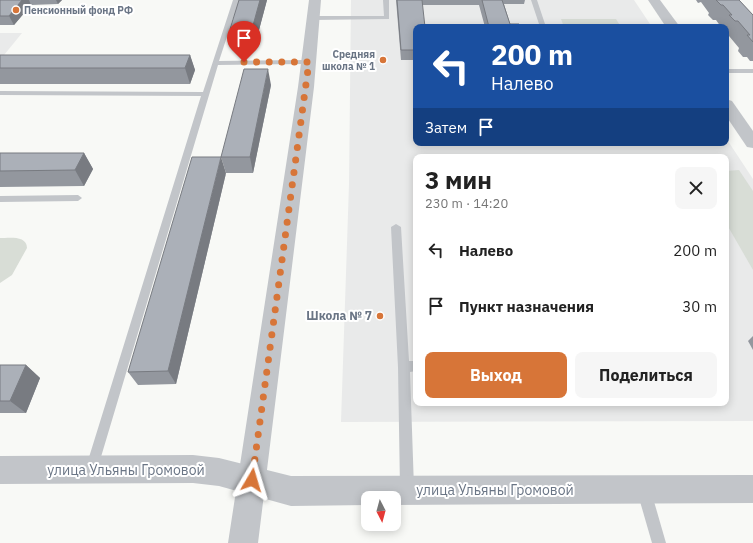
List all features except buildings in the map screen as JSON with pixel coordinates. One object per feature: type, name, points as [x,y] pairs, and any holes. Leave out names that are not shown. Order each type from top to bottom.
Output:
[{"type":"street","points":[[654,0],[671,24]]},
{"type":"street","points":[[244,543],[309,62],[314,9]]},
{"type":"street","points":[[729,108],[753,143]]},
{"type":"street","name":"улица Ульяны Громовой","points":[[0,470],[193,469],[219,472],[291,491],[644,490],[753,488]]},
{"type":"lane","points":[[91,469],[205,94],[236,0]]},
{"type":"lane","points":[[314,9],[387,18],[386,0]]},
{"type":"lane","points":[[534,0],[542,24]]},
{"type":"lane","points":[[215,63],[309,62]]},
{"type":"lane","points":[[729,71],[753,71]]},
{"type":"lane","points":[[0,93],[205,94]]},
{"type":"lane","points":[[0,199],[78,198]]},
{"type":"lane","points":[[396,227],[410,366],[407,490]]},
{"type":"lane","points":[[644,490],[659,543]]},
{"type":"shaded area","points":[[351,0],[634,0],[650,24],[413,24],[413,146],[729,146],[729,143],[753,179],[753,421],[341,422],[349,184]]},
{"type":"shaded area","points":[[561,19],[616,19],[619,24],[563,24]]},
{"type":"shaded area","points":[[0,33],[22,33],[0,60]]},
{"type":"shaded area","points":[[739,170],[753,191],[753,270],[729,228],[729,171]]},
{"type":"shaded area","points":[[0,238],[21,239],[26,244],[27,248],[12,275],[0,283]]},
{"type":"place","name":"Пенсионный фонд РФ","points":[[16,10]]},
{"type":"place","name":"Средняя школа № 1","points":[[383,60]]},
{"type":"place","name":"Школа № 7","points":[[380,316]]},
{"type":"route","points":[[244,62],[309,62],[252,480]]}]
